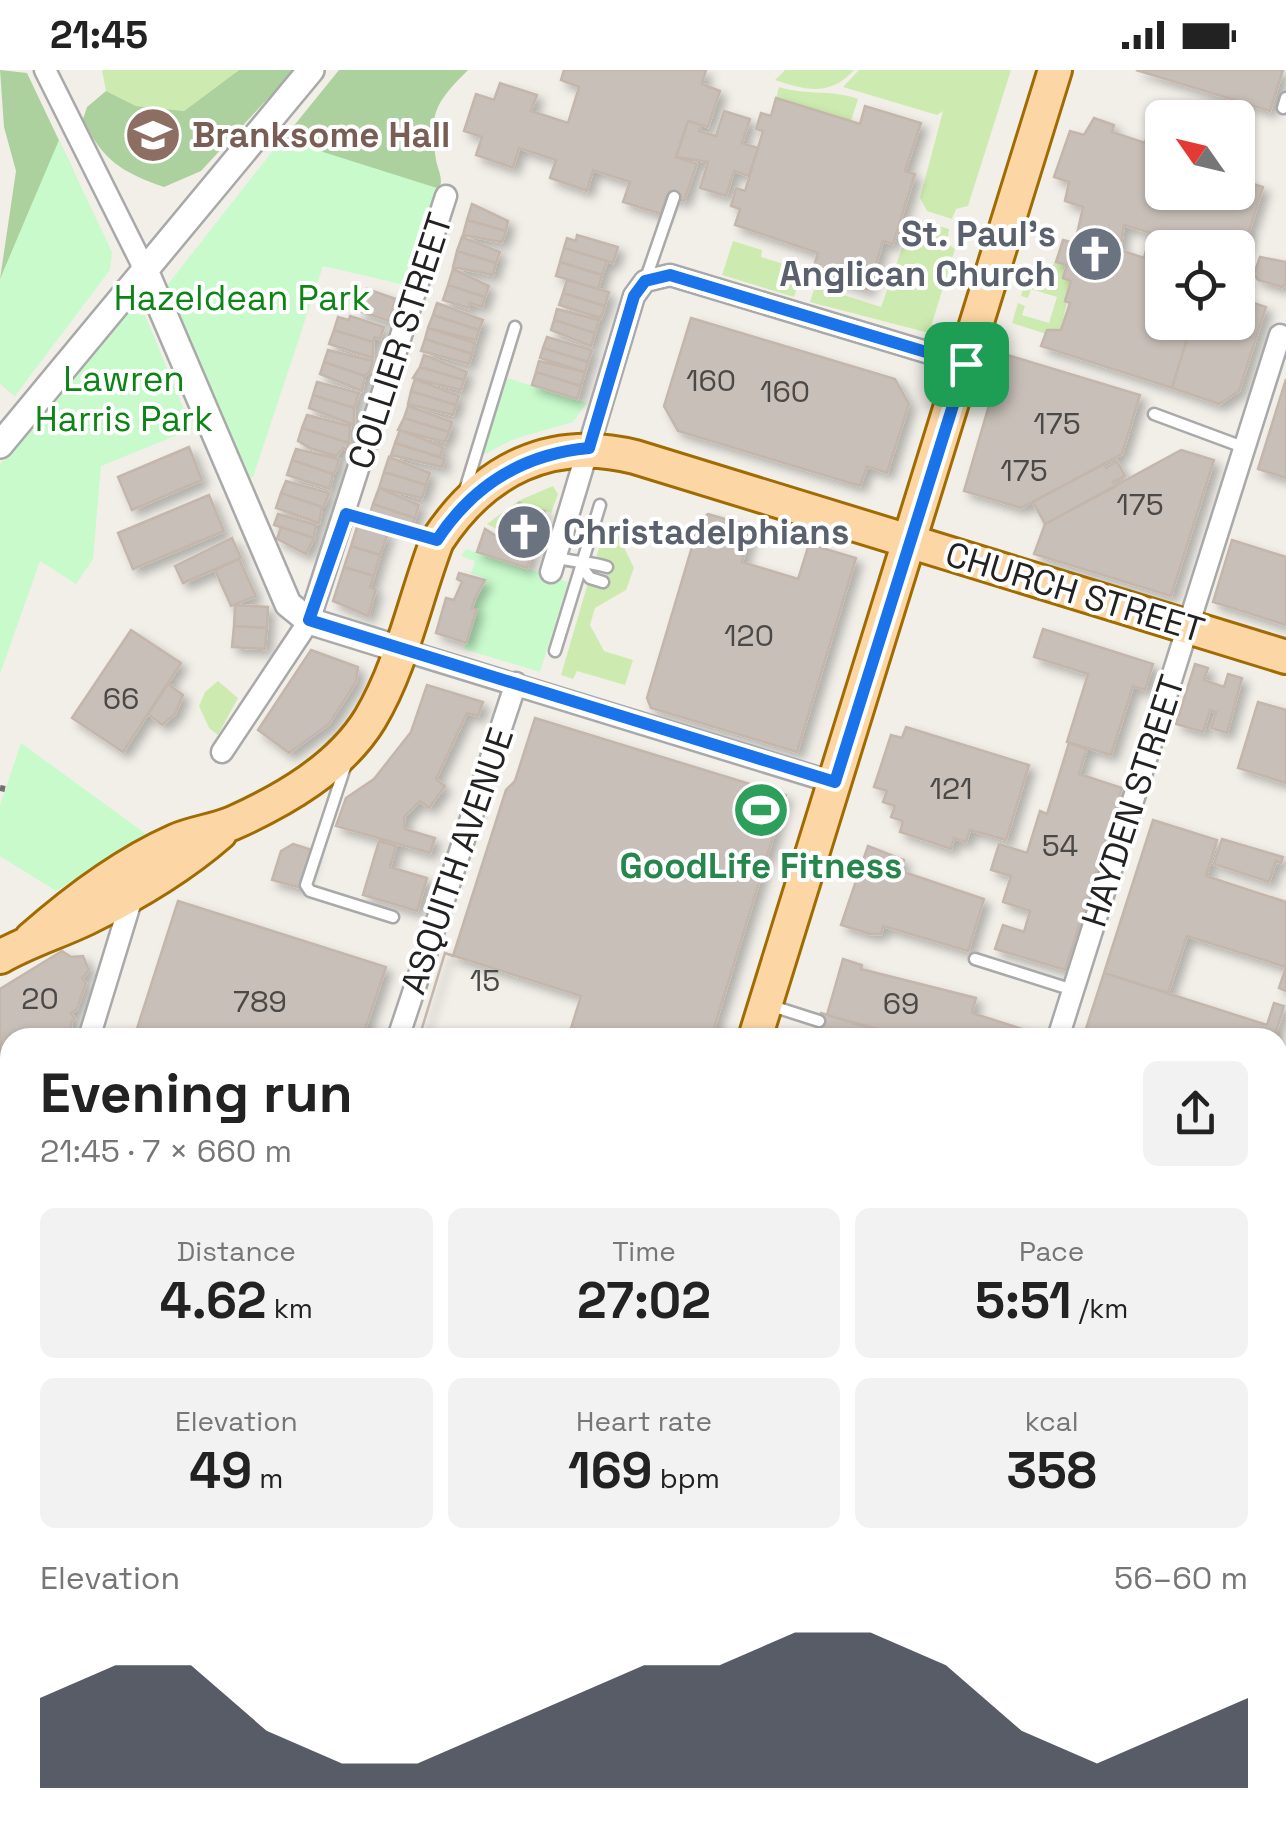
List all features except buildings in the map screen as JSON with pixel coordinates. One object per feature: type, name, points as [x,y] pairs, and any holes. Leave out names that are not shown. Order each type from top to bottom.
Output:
[{"type":"main road","points":[[758,1028],[1055,70]]},
{"type":"main road","name":"CHURCH STREET","points":[[31,939],[80,896],[130,866],[177,840],[231,824],[316,777],[362,732],[399,649],[437,540],[462,505],[511,469],[556,453],[589,448],[636,457],[1286,657]]},
{"type":"main road","name":"CHURCH STREET","points":[[0,957],[31,939],[86,919],[189,861],[231,824]]},
{"type":"street","points":[[46,70],[144,268],[284,596],[295,612],[399,649],[835,782]]},
{"type":"street","points":[[0,445],[312,70]]},
{"type":"street","name":"COLLIER STREET","points":[[222,752],[309,620],[446,196]]},
{"type":"street","points":[[553,564],[634,296],[645,281],[670,275],[966,364]]},
{"type":"street","name":"HAYDEN STREET","points":[[1061,1028],[1280,335]]},
{"type":"street","name":"ASQUITH AVENUE","points":[[401,1028],[516,684]]},
{"type":"street","points":[[92,1028],[134,891]]},
{"type":"lane","points":[[645,281],[674,197]]},
{"type":"lane","points":[[462,505],[515,327]]},
{"type":"lane","points":[[1154,414],[1243,446]]},
{"type":"lane","points":[[554,650],[600,505]]},
{"type":"lane","points":[[346,514],[437,540]]},
{"type":"lane","points":[[553,564],[581,566],[593,562],[607,567]]},
{"type":"lane","points":[[581,566],[590,578],[603,582]]},
{"type":"lane","points":[[362,732],[336,788],[306,886],[310,892],[392,918]]},
{"type":"lane","points":[[975,959],[1073,990]]},
{"type":"lane","points":[[766,1004],[819,1021]]},
{"type":"green space","points":[[0,70],[27,73],[74,172],[15,396],[0,383],[0,279],[16,171],[4,127]]},
{"type":"green space","points":[[102,70],[239,70],[184,111],[136,106],[106,91]]},
{"type":"green space","points":[[239,70],[294,70],[201,171],[164,187],[114,163],[83,119],[87,107],[106,91],[136,106],[184,111]]},
{"type":"green space","points":[[339,70],[468,70],[441,101],[434,120],[440,189],[275,149]]},
{"type":"green space","points":[[785,70],[854,70],[836,84],[817,89],[775,80]]},
{"type":"green space","points":[[859,70],[1011,70],[968,206],[956,209],[952,219],[927,211],[920,198],[943,111],[937,115],[843,87]]},
{"type":"green space","points":[[779,87],[858,99],[851,121],[776,98]]},
{"type":"green space","name":"Hazeldean Park","points":[[282,139],[440,189],[432,209],[424,213],[421,225],[425,231],[409,286],[323,266],[253,477],[245,480],[165,288]]},
{"type":"green space","points":[[59,140],[112,252],[110,270],[15,396],[0,383],[0,279]]},
{"type":"green space","points":[[923,221],[949,229],[947,243],[955,249],[929,333],[810,302],[815,286],[881,307],[908,231]]},
{"type":"green space","points":[[733,241],[762,250],[761,257],[803,270],[794,297],[722,275]]},
{"type":"green space","points":[[1055,262],[1067,265],[1063,278],[1071,281],[1061,330],[1047,330],[1046,334],[1012,323],[1018,303],[1025,306],[1022,315],[1049,323],[1057,297],[1031,289],[1028,298],[1021,296],[1028,270],[1045,274]]},
{"type":"green space","name":"Lawren Harris Park","points":[[128,309],[131,314],[145,315],[192,429],[101,466],[93,559],[76,584],[40,561],[0,674],[0,464]]},
{"type":"green space","points":[[504,377],[587,403],[573,422],[514,439],[477,458]]},
{"type":"green space","points":[[553,486],[558,494],[551,513],[519,503],[509,536],[487,524],[518,501]]},
{"type":"green space","points":[[605,529],[618,535],[634,568],[626,590],[595,608],[590,625],[604,651],[633,660],[625,685],[577,671],[573,679],[561,675],[588,583],[603,587],[610,562],[596,558]]},
{"type":"green space","points":[[466,549],[568,582],[540,672],[464,649],[477,609],[473,607],[487,579],[471,573],[475,561],[461,556]]},
{"type":"green space","points":[[218,681],[238,698],[218,735],[209,728],[199,706],[205,692]]},
{"type":"green space","points":[[21,743],[146,834],[56,891],[0,856],[0,805]]},
{"type":"railway","points":[[0,788],[5,789]]},
{"type":"place","name":"Branksome Hall","points":[[153,135]]},
{"type":"place","name":"St. Paul's Anglican Church","points":[[1095,254]]},
{"type":"place","name":"Christadelphians","points":[[524,532]]},
{"type":"place","name":"GoodLife Fitness","points":[[761,810]]},
{"type":"route","points":[[670,275],[966,364],[835,782],[309,620],[346,514],[437,540],[462,505],[495,478],[532,460],[589,448],[634,296],[645,281],[656,276],[670,275]]}]
